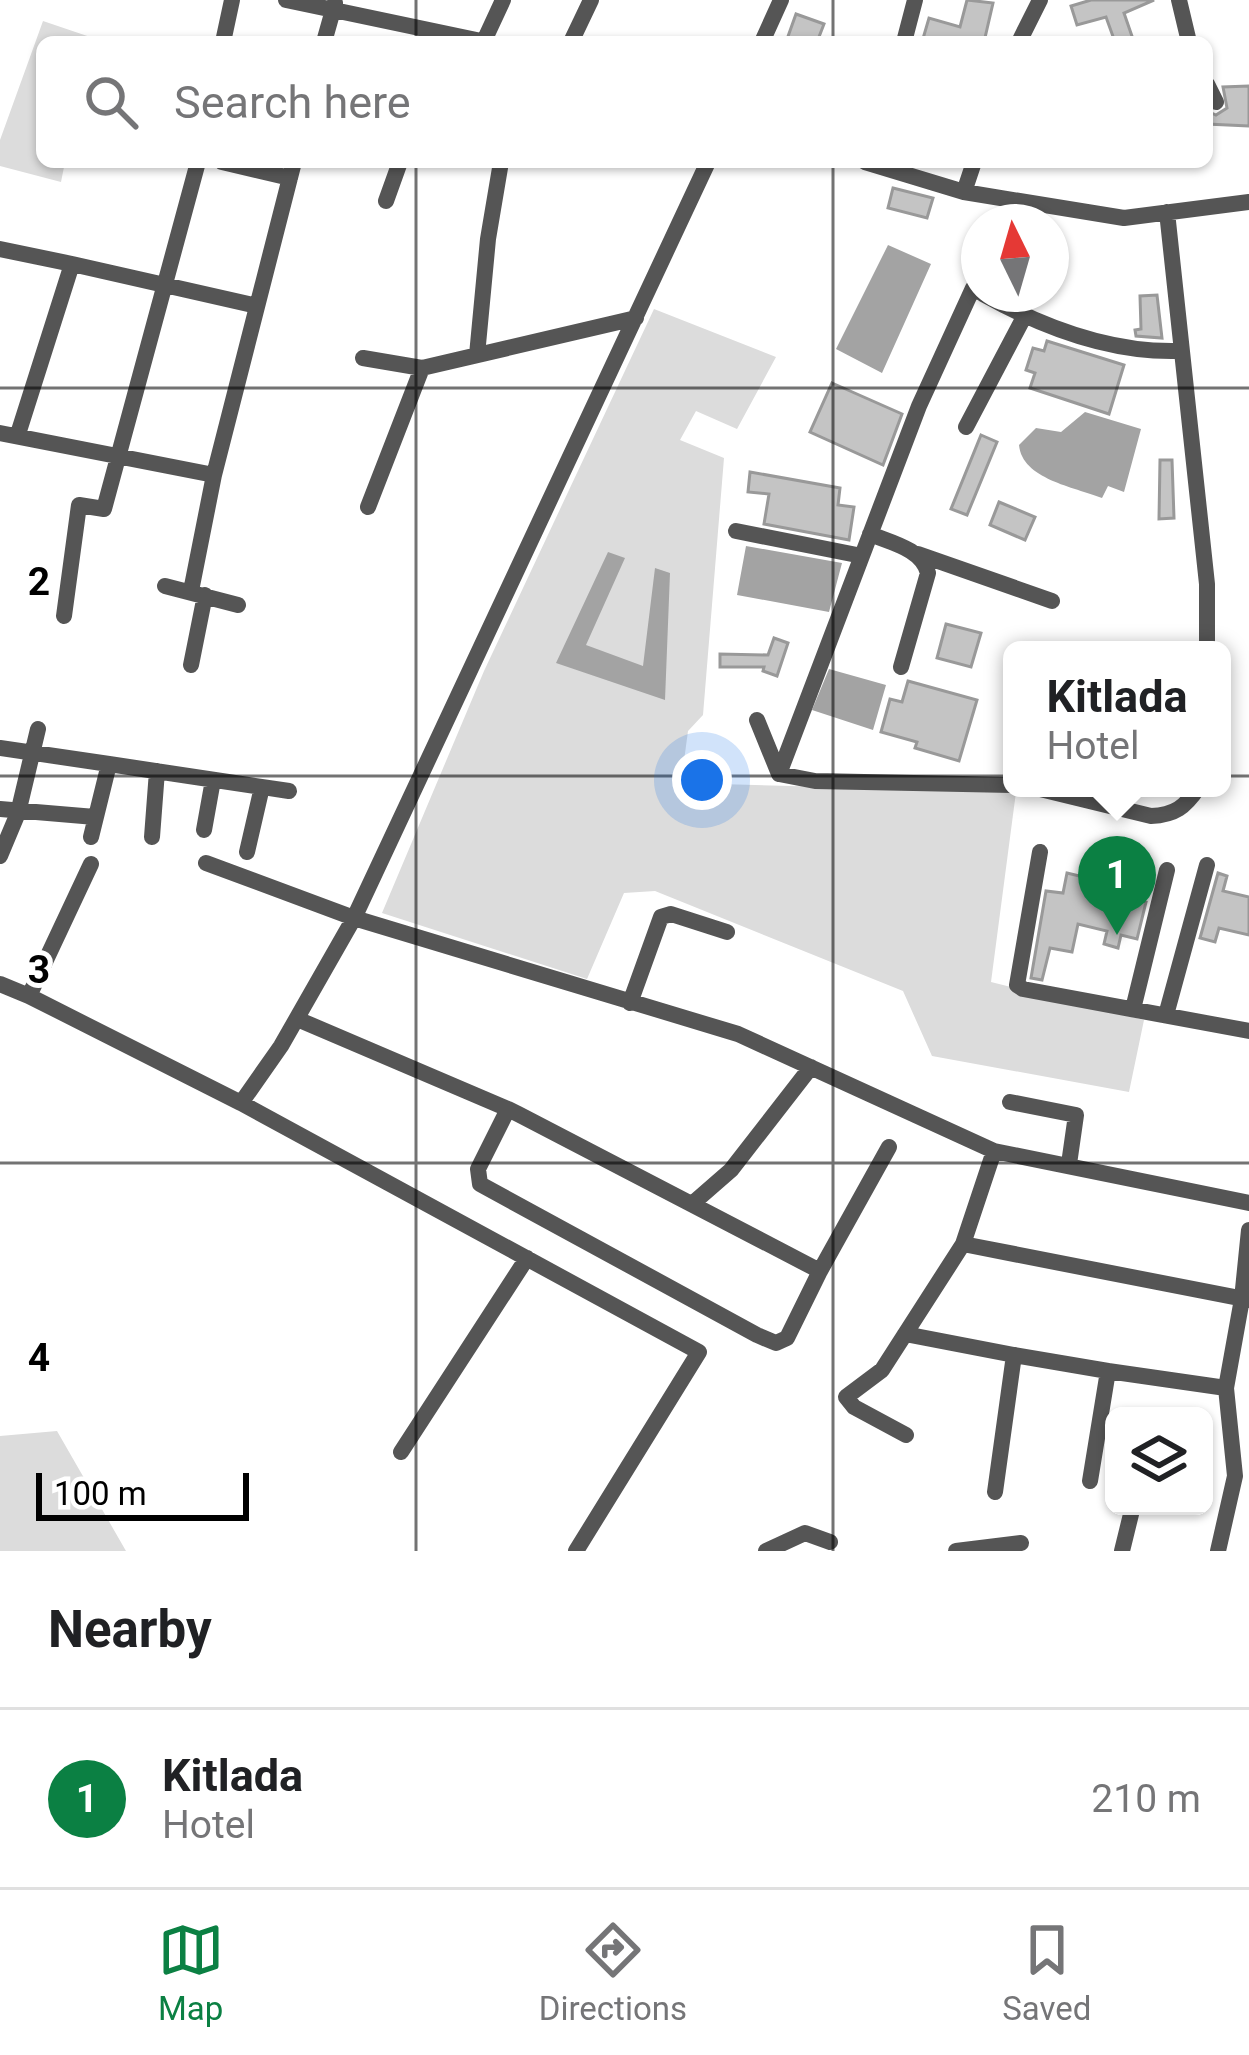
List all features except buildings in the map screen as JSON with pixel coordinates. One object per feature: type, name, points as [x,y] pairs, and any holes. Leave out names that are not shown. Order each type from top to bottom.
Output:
[{"type":"street","points":[[224,36],[232,0]]},
{"type":"street","points":[[286,0],[334,4],[430,35]]},
{"type":"street","points":[[488,36],[503,0]]},
{"type":"street","points":[[574,36],[591,0]]},
{"type":"street","points":[[765,36],[782,0]]},
{"type":"street","points":[[906,36],[915,0]]},
{"type":"street","points":[[1179,0],[1188,36]]},
{"type":"street","points":[[1022,36],[1037,1]]},
{"type":"street","points":[[326,36],[334,4]]},
{"type":"street","points":[[1213,96],[1216,102]]},
{"type":"street","points":[[64,616],[79,505],[104,509],[196,168]]},
{"type":"street","points":[[386,201],[398,168]]},
{"type":"street","points":[[477,355],[500,168]]},
{"type":"street","points":[[241,1103],[297,1019],[354,918],[704,168]]},
{"type":"street","points":[[888,168],[964,192],[1124,218],[1246,202]]},
{"type":"street","points":[[964,192],[972,168]]},
{"type":"street","points":[[191,665],[198,554],[214,475],[292,170]]},
{"type":"street","points":[[1166,212],[1207,584],[1207,641]]},
{"type":"street","points":[[0,249],[257,306]]},
{"type":"street","points":[[72,264],[9,433],[214,475]]},
{"type":"street","points":[[779,774],[919,406],[962,312]]},
{"type":"street","points":[[1015,312],[1137,352],[1179,351]]},
{"type":"street","points":[[966,427],[1024,317]]},
{"type":"street","points":[[363,358],[422,368],[636,318]]},
{"type":"street","points":[[368,507],[422,368]]},
{"type":"street","points":[[736,531],[862,556]]},
{"type":"street","points":[[870,534],[1052,601]]},
{"type":"street","points":[[901,667],[928,573],[917,554]]},
{"type":"street","points":[[165,586],[238,605]]},
{"type":"street","points":[[757,720],[779,774]]},
{"type":"street","points":[[0,856],[9,811],[38,729]]},
{"type":"street","points":[[0,748],[289,791]]},
{"type":"street","points":[[91,837],[109,764]]},
{"type":"street","points":[[152,837],[158,771]]},
{"type":"street","points":[[779,774],[815,781],[1003,785]]},
{"type":"street","points":[[204,830],[213,780]]},
{"type":"street","points":[[247,852],[262,787]]},
{"type":"street","points":[[1073,797],[1151,816],[1168,815],[1191,797]]},
{"type":"street","points":[[9,811],[95,817]]},
{"type":"street","points":[[1040,852],[1017,985],[1249,1030]]},
{"type":"street","points":[[206,863],[354,918],[738,1034],[994,1151],[1249,1203]]},
{"type":"street","points":[[28,996],[91,864]]},
{"type":"street","points":[[1166,1015],[1207,865]]},
{"type":"street","points":[[1132,1009],[1167,870]]},
{"type":"street","points":[[630,1003],[661,917],[671,914],[727,932]]},
{"type":"street","points":[[0,984],[241,1103],[699,1352],[576,1551]]},
{"type":"street","points":[[297,1019],[508,1109],[820,1271]]},
{"type":"street","points":[[692,1204],[731,1170],[811,1067]]},
{"type":"street","points":[[1010,1102],[1076,1115],[1070,1164]]},
{"type":"street","points":[[508,1109],[479,1167],[480,1184],[776,1343],[788,1338],[889,1147]]},
{"type":"street","points":[[906,1435],[846,1397],[882,1370],[962,1244],[994,1151]]},
{"type":"street","points":[[1218,1551],[1234,1476],[1226,1388],[1246,1300],[1249,1229]]},
{"type":"street","points":[[962,1244],[1246,1300]]},
{"type":"street","points":[[401,1452],[527,1258]]},
{"type":"street","points":[[905,1334],[1226,1388]]},
{"type":"street","points":[[995,1492],[1014,1355]]},
{"type":"street","points":[[1090,1481],[1108,1371]]},
{"type":"street","points":[[1122,1551],[1131,1515]]},
{"type":"street","points":[[766,1551],[805,1533],[830,1542]]},
{"type":"street","points":[[956,1551],[1021,1540]]},
{"type":"shaded area","points":[[43,21],[87,36],[38,36]]},
{"type":"shaded area","points":[[36,40],[36,168],[64,168],[61,182],[0,166],[0,140]]},
{"type":"shaded area","points":[[888,245],[931,264],[882,373],[836,349]]},
{"type":"shaded area","points":[[654,309],[776,357],[737,429],[696,411],[680,440],[724,458],[703,715],[688,731],[681,783],[1003,792],[1003,797],[1015,797],[991,982],[1144,1020],[1129,1092],[932,1056],[903,991],[655,891],[624,893],[587,979],[382,913],[484,671]]},
{"type":"shaded area","points":[[1085,412],[1141,429],[1124,492],[1108,486],[1102,498],[1064,485],[1039,474],[1022,457],[1019,445],[1036,428],[1061,432]]},
{"type":"shaded area","points":[[746,546],[842,563],[829,612],[737,595]]},
{"type":"shaded area","points":[[608,552],[625,558],[586,645],[643,666],[655,568],[670,573],[665,700],[556,663]]},
{"type":"shaded area","points":[[829,669],[886,685],[873,730],[812,710]]},
{"type":"shaded area","points":[[57,1431],[126,1551],[0,1551],[0,1436]]},
{"type":"place","name":"Kitlada","points":[[1117,935]]}]
